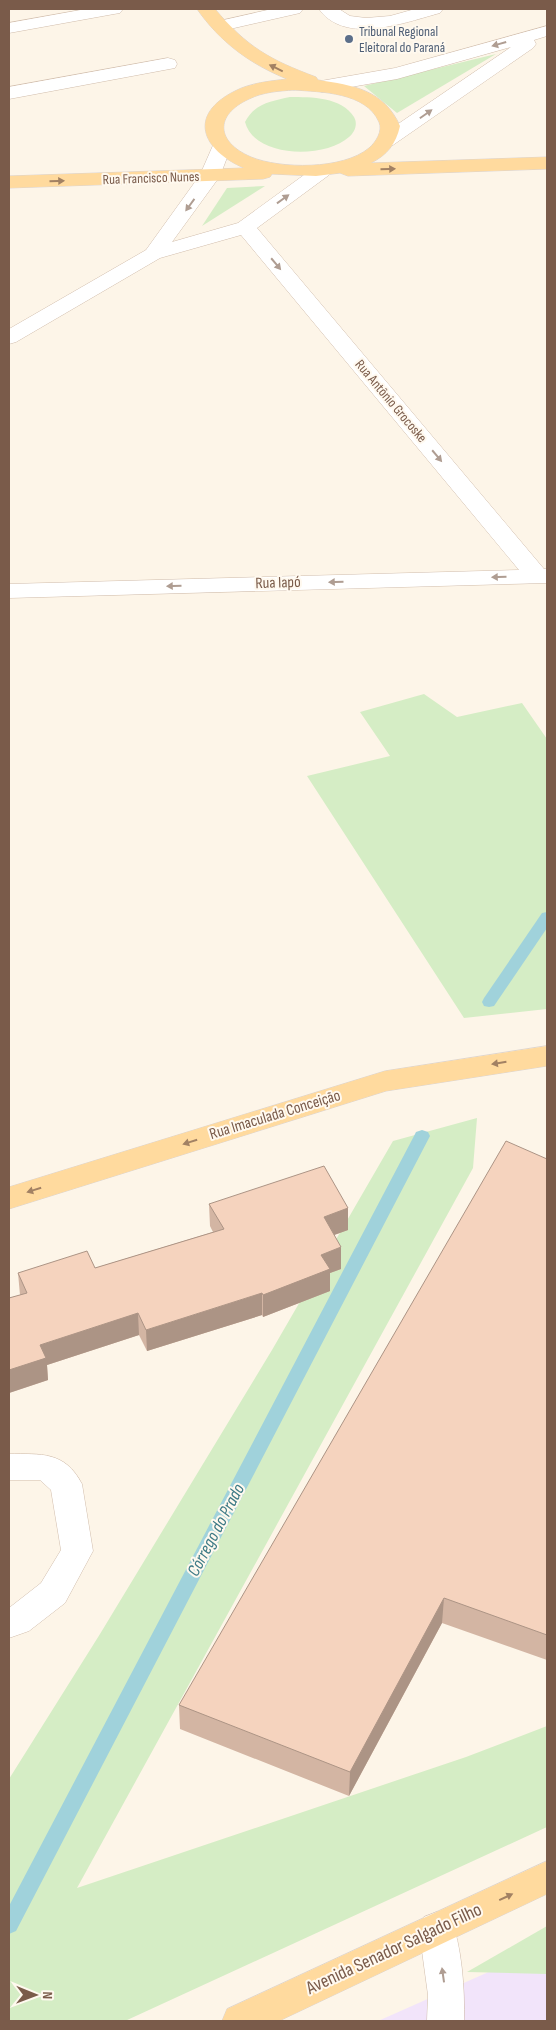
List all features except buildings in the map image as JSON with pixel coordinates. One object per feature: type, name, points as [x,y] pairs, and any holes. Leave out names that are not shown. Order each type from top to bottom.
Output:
[{"type":"main road","points":[[206,9],[234,40],[272,67],[322,86]]},
{"type":"main road","points":[[234,40],[248,75],[248,86],[242,95]]},
{"type":"main road","points":[[322,171],[350,165],[372,155],[386,141],[390,126],[383,111],[366,98],[342,89],[294,84],[276,86],[242,95],[224,106],[214,119],[213,133],[221,147],[238,159],[263,168],[292,172],[322,171],[547,163]]},
{"type":"main road","name":"Rua Francisco Nunes","points":[[9,182],[292,172]]},
{"type":"main road","name":"Rua Imaculada Conceição","points":[[9,1198],[385,1081],[547,1056]]},
{"type":"main road","name":"Avenida Senador Salgado Filho","points":[[253,2018],[547,1878]]},
{"type":"street","points":[[9,28],[114,9]]},
{"type":"street","points":[[221,26],[294,9]]},
{"type":"street","points":[[328,9],[343,20],[360,24],[378,23],[434,9]]},
{"type":"street","points":[[322,86],[397,73],[546,31]]},
{"type":"street","points":[[386,141],[546,31]]},
{"type":"street","points":[[9,93],[168,64]]},
{"type":"street","points":[[154,254],[210,176],[221,147]]},
{"type":"street","points":[[9,338],[154,254],[245,227],[322,171]]},
{"type":"street","name":"Rua Antônio Grocoske","points":[[245,227],[542,576]]},
{"type":"street","name":"Rua Iapó","points":[[9,591],[542,576]]},
{"type":"street","points":[[9,1467],[47,1467],[66,1484],[77,1552],[53,1593],[17,1621],[9,1624]]},
{"type":"street","points":[[437,1929],[446,1995],[446,2021]]},
{"type":"shaded area","points":[[547,1946],[547,2021],[378,2021]]},
{"type":"green space","points":[[496,54],[397,113],[364,86]]},
{"type":"green space","points":[[290,97],[307,97],[342,105],[349,110],[356,122],[353,133],[338,144],[324,149],[308,151],[291,151],[262,143],[251,134],[245,122],[258,107]]},
{"type":"green space","points":[[265,186],[202,226],[227,188]]},
{"type":"green space","points":[[424,694],[457,717],[522,703],[547,739],[547,1009],[464,1018],[307,776],[390,756],[360,712]]},
{"type":"green space","points":[[477,1118],[473,1168],[77,1888],[466,1757],[547,1726],[547,1827],[125,2021],[9,2021],[9,1779],[100,1634],[272,1350],[393,1141]]},
{"type":"green space","points":[[547,1926],[547,1974],[467,1972]]},
{"type":"waterway","name":"Córrego do Prado","points":[[489,1002],[547,917]]},
{"type":"waterway","name":"Córrego do Prado","points":[[9,1925],[422,1136]]},
{"type":"place","name":"Tribunal Regional Eleitoral do Paraná","points":[[349,39]]}]
